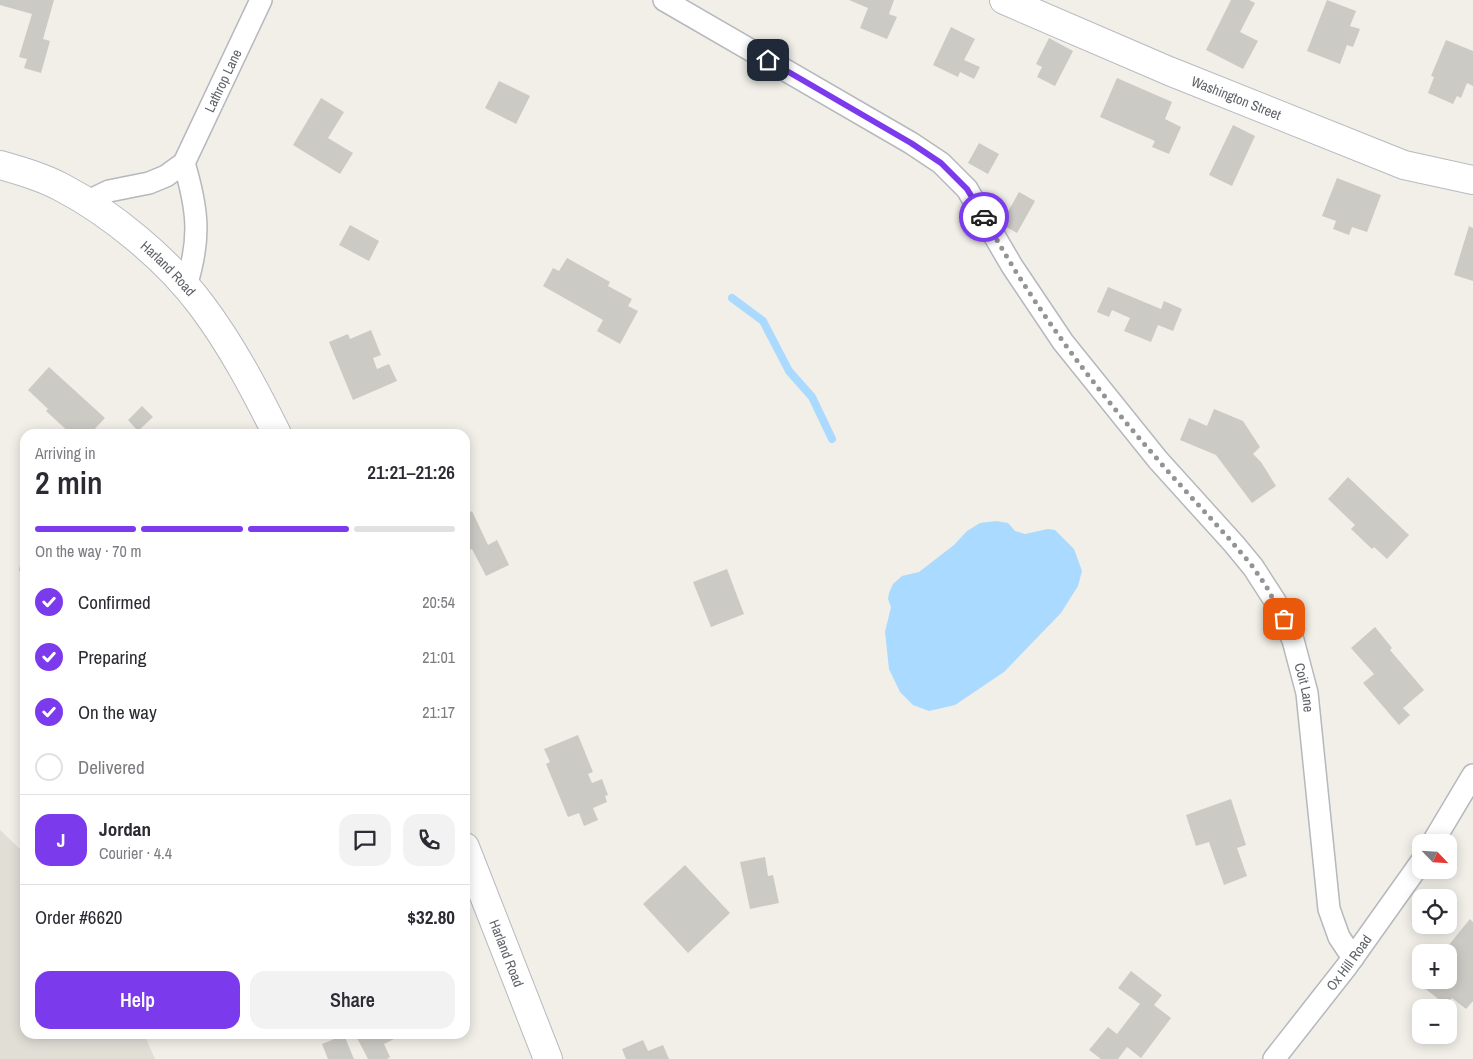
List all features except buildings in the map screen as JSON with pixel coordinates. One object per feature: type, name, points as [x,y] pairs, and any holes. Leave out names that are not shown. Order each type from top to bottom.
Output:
[{"type":"main road","name":"Washington Street","points":[[1004,0],[1169,71],[1404,165],[1473,180]]},
{"type":"main road","name":"Harland Road","points":[[0,164],[45,180],[111,218],[142,244],[186,286],[207,312],[234,352],[274,429]]},
{"type":"main road","name":"Harland Road","points":[[470,860],[548,1059]]},
{"type":"street","name":"Lathrop Lane","points":[[184,163],[261,0]]},
{"type":"street","name":"Coit Lane","points":[[664,0],[904,139],[936,160],[960,180],[1033,299],[1063,342],[1158,460],[1253,567],[1275,601],[1299,656],[1307,692],[1329,909],[1337,932],[1345,948],[1353,958]]},
{"type":"street","points":[[86,202],[109,191],[150,183],[166,176],[184,163],[195,200],[196,237],[194,259],[186,286]]},
{"type":"street","points":[[1438,834],[1473,775]]},
{"type":"street","name":"Ox Hill Road","points":[[1274,1059],[1353,958],[1412,875]]},
{"type":"shaded area","points":[[0,830],[20,849],[20,1039],[146,1039],[155,1059],[0,1059]]},
{"type":"water","points":[[996,521],[1008,523],[1015,531],[1025,534],[1048,529],[1055,530],[1074,549],[1082,571],[1078,586],[1061,613],[1004,672],[955,705],[929,711],[913,705],[900,692],[889,669],[885,632],[891,607],[888,599],[889,593],[893,584],[902,576],[919,572],[954,545],[967,531],[980,523]]},
{"type":"waterway","points":[[732,298],[763,321],[789,371],[812,397],[832,439]]},
{"type":"way so far","points":[[984,217],[1033,299],[1063,342],[1158,460],[1253,567],[1284,619]]},
{"type":"route","points":[[768,60],[911,143],[941,163],[960,180],[984,217]]}]
